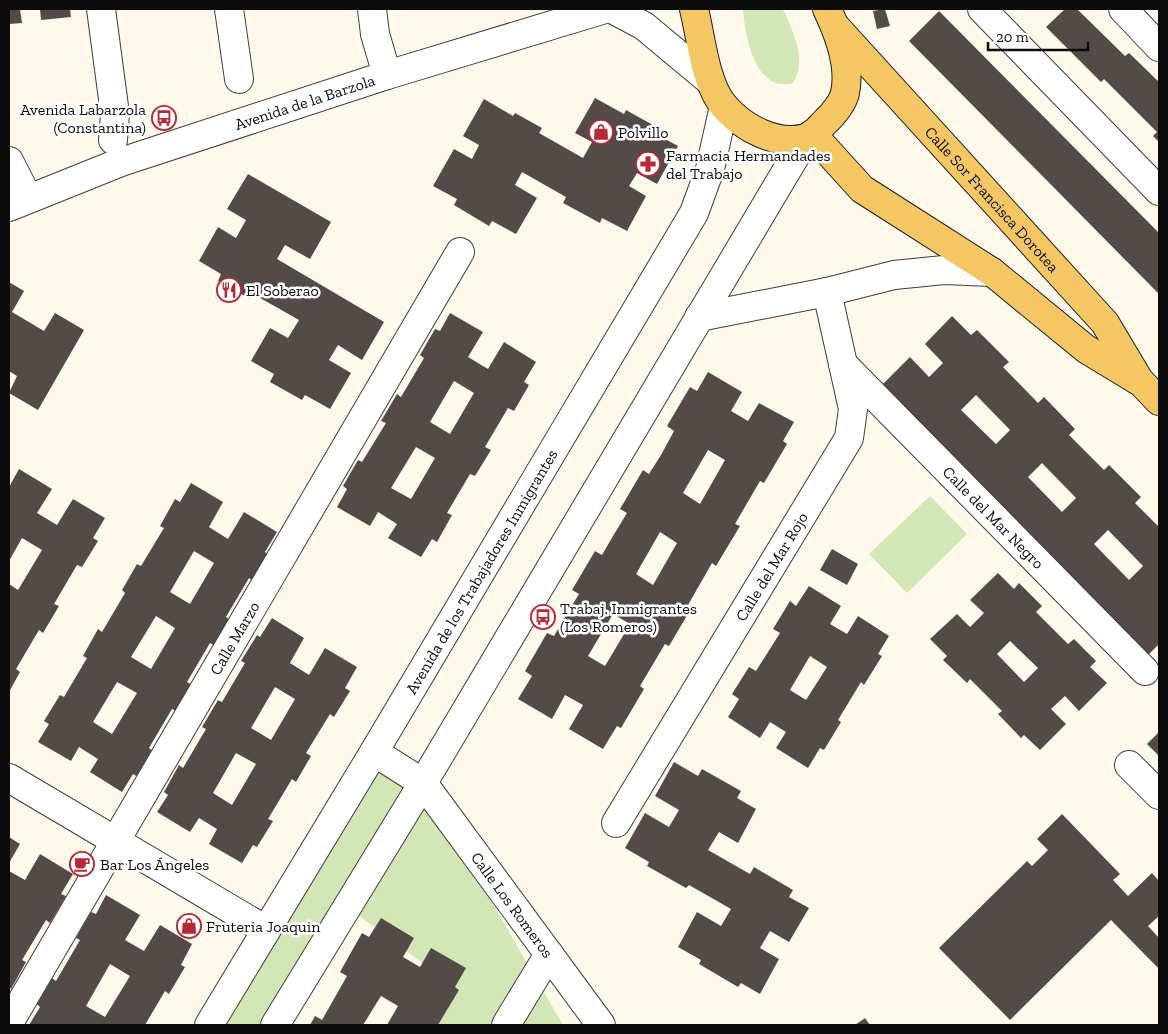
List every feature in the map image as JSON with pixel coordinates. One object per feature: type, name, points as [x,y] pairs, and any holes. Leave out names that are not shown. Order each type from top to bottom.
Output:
[{"type":"main road","points":[[694,9],[710,81],[724,106],[753,130],[777,139],[809,136],[832,116],[845,94],[846,66],[831,18]]},
{"type":"main road","name":"Calle Sor Francisca Dorotea","points":[[831,18],[1106,323],[1139,380],[1159,401]]},
{"type":"main road","name":"Calle Sor Francisca Dorotea","points":[[809,136],[862,189],[992,272],[1086,350],[1139,380]]},
{"type":"street","points":[[101,9],[115,114],[113,140]]},
{"type":"street","points":[[230,9],[239,79]]},
{"type":"street","points":[[372,9],[375,34],[387,75]]},
{"type":"street","name":"Avenida de la Barzola","points":[[18,202],[121,162],[387,75],[605,9]]},
{"type":"street","points":[[612,9],[644,26],[710,81]]},
{"type":"street","points":[[982,9],[1159,191]]},
{"type":"street","points":[[1123,9],[1159,47]]},
{"type":"street","name":"Avenida de los Trabajadores Inmigrantes","points":[[209,1025],[374,752],[694,213],[710,169],[724,106]]},
{"type":"street","points":[[275,1025],[423,783],[699,317],[809,136]]},
{"type":"street","points":[[9,162],[18,202]]},
{"type":"street","name":"Calle Marzo","points":[[9,1023],[460,252]]},
{"type":"street","points":[[699,317],[827,292],[894,275],[944,270],[992,272]]},
{"type":"street","name":"Calle del Mar Rojo","points":[[616,823],[849,438],[853,409],[827,292]]},
{"type":"street","name":"Calle del Mar Negro","points":[[843,364],[1145,671]]},
{"type":"street","points":[[374,752],[423,783]]},
{"type":"street","points":[[1129,765],[1159,795]]},
{"type":"street","points":[[9,778],[266,930]]},
{"type":"street","name":"Calle Los Romeros","points":[[423,783],[602,1025]]},
{"type":"street","points":[[506,1025],[549,954]]},
{"type":"green space","points":[[743,9],[782,9],[785,13],[798,48],[799,66],[793,83],[780,84],[769,80],[761,71],[754,60],[750,47]]},
{"type":"green space","points":[[930,496],[967,534],[907,593],[869,554]]},
{"type":"green space","points":[[374,752],[423,783],[563,1025],[438,1025],[459,990],[347,907],[275,1025],[210,1025]]},
{"type":"building","points":[[9,9],[20,9],[22,23],[9,24]]},
{"type":"building","points":[[40,9],[70,9],[71,17],[41,20]]},
{"type":"building","points":[[885,9],[890,26],[877,29],[873,11]]},
{"type":"building","points":[[1065,9],[1077,9],[1125,56],[1129,53],[1159,82],[1159,142],[1153,136],[1157,132],[1104,79],[1101,82],[1046,27]]},
{"type":"building","points":[[939,11],[1159,233],[1159,294],[909,41]]},
{"type":"building","points":[[595,98],[624,114],[626,110],[653,125],[650,131],[678,146],[657,184],[637,173],[629,186],[646,196],[627,231],[602,218],[600,223],[563,203],[566,197],[522,172],[515,185],[537,198],[516,234],[492,221],[489,226],[454,205],[457,199],[433,186],[454,149],[472,159],[479,145],[463,136],[484,99],[513,116],[515,113],[542,128],[539,133],[583,158],[592,142],[575,133]]},
{"type":"building","points":[[248,174],[331,222],[310,259],[285,245],[277,259],[384,322],[362,360],[338,345],[329,360],[351,373],[330,409],[305,395],[302,400],[270,382],[274,374],[251,361],[270,328],[288,338],[299,320],[253,294],[250,299],[218,281],[221,274],[199,261],[218,227],[236,238],[246,220],[227,209]]},
{"type":"building","points":[[9,282],[24,291],[12,312],[44,331],[55,313],[84,330],[38,410],[9,393],[17,376],[9,371]]},
{"type":"building","points":[[450,313],[483,332],[468,357],[488,369],[504,342],[536,362],[524,382],[529,385],[514,411],[508,408],[485,447],[491,450],[475,476],[470,474],[447,513],[452,515],[437,542],[432,539],[421,557],[388,538],[397,524],[378,512],[370,526],[337,507],[347,489],[343,486],[358,460],[362,462],[386,423],[381,421],[397,394],[401,397],[424,358],[420,355],[435,329],[440,331]],"holes":[[[454,381],[474,393],[450,434],[430,422]],[[416,447],[435,458],[411,499],[391,488]]]},
{"type":"building","points":[[952,316],[971,335],[977,330],[1009,362],[1003,367],[1038,403],[1044,397],[1075,429],[1069,435],[1104,470],[1109,465],[1141,497],[1135,503],[1159,527],[1159,644],[1148,655],[882,385],[910,357],[929,377],[943,363],[925,344]],"holes":[[[976,395],[1010,430],[996,444],[961,410]],[[1042,463],[1076,498],[1062,512],[1028,477]],[[1108,530],[1143,566],[1129,580],[1094,544]]]},
{"type":"building","points":[[708,372],[742,392],[731,411],[748,421],[759,403],[794,422],[783,441],[787,444],[764,483],[760,481],[735,524],[740,526],[716,566],[712,563],[688,605],[692,607],[669,646],[665,644],[640,686],[644,689],[621,728],[617,726],[603,749],[569,729],[583,705],[565,695],[552,719],[518,699],[532,676],[525,671],[547,633],[554,636],[579,594],[572,590],[595,551],[602,555],[627,513],[620,509],[643,470],[649,474],[661,455],[674,431],[667,426],[690,387],[697,391]],"holes":[[[708,450],[725,460],[700,504],[683,493]],[[660,532],[677,543],[653,585],[636,574]],[[613,614],[630,624],[605,666],[588,656]]]},
{"type":"building","points":[[19,469],[52,489],[37,513],[57,525],[73,499],[105,518],[93,538],[98,541],[82,567],[77,565],[54,604],[59,606],[43,633],[39,630],[16,669],[20,672],[9,692],[9,584],[18,590],[42,550],[22,538],[9,561],[9,487]]},
{"type":"building","points":[[191,483],[223,502],[209,527],[228,539],[244,512],[277,532],[265,552],[269,555],[253,581],[249,578],[226,617],[230,620],[215,646],[210,643],[187,682],[192,685],[176,711],[172,709],[149,748],[153,751],[138,777],[133,774],[122,792],[90,772],[98,759],[79,747],[71,761],[38,742],[49,724],[44,721],[60,695],[64,697],[87,658],[83,656],[98,629],[102,632],[125,593],[122,590],[137,564],[141,566],[164,528],[160,526],[175,499],[180,502]],"holes":[[[194,551],[214,563],[190,604],[170,592]],[[156,616],[175,628],[151,669],[131,657]],[[117,682],[137,693],[112,734],[93,722]]]},
{"type":"building","points":[[832,549],[858,564],[847,585],[820,570]]},
{"type":"building","points":[[998,573],[1014,589],[1019,583],[1042,606],[1036,612],[1068,644],[1074,639],[1096,661],[1090,667],[1107,683],[1079,711],[1065,696],[1051,709],[1066,724],[1040,750],[1024,735],[1021,738],[998,714],[1002,711],[970,679],[967,683],[943,660],[947,656],[930,639],[957,614],[970,627],[984,613],[970,600]],"holes":[[[1010,641],[1038,668],[1024,682],[997,654]]]},
{"type":"building","points":[[809,586],[841,606],[830,624],[847,634],[858,616],[889,636],[878,654],[882,656],[864,685],[861,682],[838,720],[841,722],[824,750],[820,748],[808,768],[776,748],[786,732],[770,722],[760,738],[728,717],[739,699],[732,694],[749,667],[756,671],[780,633],[773,629],[790,601],[796,606]],"holes":[[[810,656],[827,667],[806,700],[790,690]]]},
{"type":"building","points":[[272,618],[304,638],[290,663],[309,675],[325,648],[357,667],[345,688],[350,691],[334,717],[330,714],[306,753],[311,756],[296,782],[292,779],[268,819],[273,821],[257,847],[253,845],[242,863],[209,844],[217,829],[199,818],[190,832],[157,812],[168,795],[164,792],[179,765],[183,768],[206,729],[202,727],[218,700],[222,702],[245,663],[241,661],[257,635],[260,637]],"holes":[[[275,687],[295,699],[271,740],[251,728]],[[236,753],[256,764],[232,805],[213,793]]]},
{"type":"building","points":[[1159,732],[1159,756],[1147,744]]},
{"type":"building","points":[[674,762],[698,776],[702,769],[741,791],[737,798],[756,809],[738,843],[719,832],[708,850],[750,874],[754,867],[793,890],[789,897],[809,908],[789,942],[770,931],[760,948],[779,959],[760,994],[741,983],[738,987],[699,964],[701,960],[678,947],[697,912],[721,926],[731,909],[689,885],[686,888],[647,866],[649,862],[625,848],[645,813],[669,827],[679,810],[655,796]]},
{"type":"building","points":[[1062,814],[1120,874],[1113,880],[1128,896],[1152,873],[1159,881],[1159,916],[1148,926],[1159,938],[1159,969],[1111,920],[1010,1020],[939,948],[1027,861],[1032,866],[1048,850],[1037,839]]},
{"type":"building","points":[[9,837],[20,844],[9,863]]},
{"type":"building","points":[[40,854],[73,874],[61,894],[66,896],[50,923],[46,920],[22,960],[26,962],[11,989],[9,987],[9,871],[25,880]]},
{"type":"building","points":[[106,895],[140,915],[125,940],[144,951],[160,925],[192,944],[181,965],[185,967],[169,994],[165,991],[145,1025],[29,1025],[40,1007],[37,1004],[52,978],[56,981],[80,940],[76,938],[91,912],[96,914]],"holes":[[[110,964],[130,976],[105,1017],[86,1006]]]},
{"type":"building","points":[[381,918],[414,938],[403,957],[420,967],[431,948],[466,968],[455,987],[459,990],[438,1025],[387,1025],[398,1006],[381,996],[363,1025],[310,1025],[315,1016],[322,1020],[347,976],[340,972],[362,933],[369,937]]},
{"type":"building","points":[[865,1018],[870,1025],[855,1025]]},
{"type":"place","name":"Avenida Labarzola (Constantina)","points":[[164,118]]},
{"type":"place","name":"Polvillo","points":[[601,132]]},
{"type":"place","name":"Farmacia Hermandades del Trabajo","points":[[648,164]]},
{"type":"place","name":"El Soberao","points":[[229,290]]},
{"type":"place","name":"Trabaj. Inmigrantes (Los Romeros)","points":[[543,617]]},
{"type":"place","name":"Bar Los Ángeles","points":[[82,864]]},
{"type":"place","name":"Fruteria Joaquin","points":[[189,926]]}]
